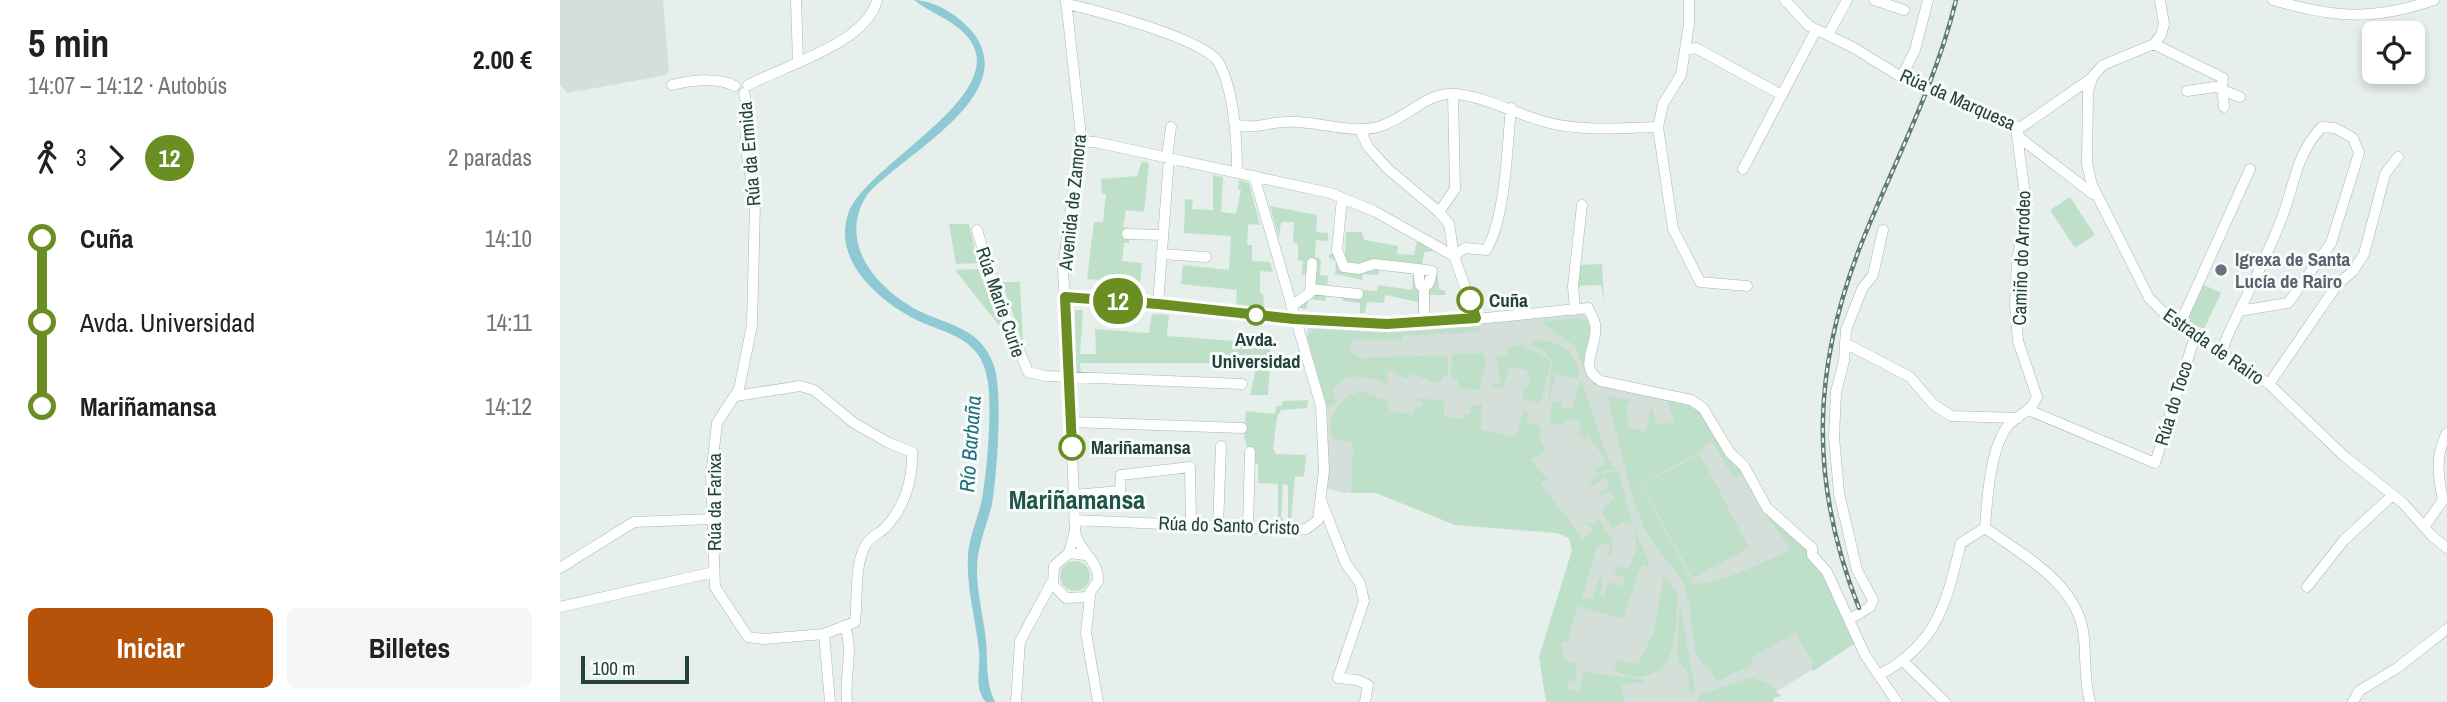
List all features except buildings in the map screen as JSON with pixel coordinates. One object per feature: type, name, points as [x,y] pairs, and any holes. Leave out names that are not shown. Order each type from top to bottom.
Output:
[{"type":"street","points":[[796,0],[798,62]]},
{"type":"street","name":"Rúa da Ermida","points":[[736,396],[749,351],[755,204],[745,143],[750,114],[742,88],[852,34],[871,19],[877,0]]},
{"type":"street","points":[[1689,0],[1686,50],[1681,75],[1664,104],[1658,127],[1673,229],[1700,282],[1747,286]]},
{"type":"street","name":"Rúa da Marquesa","points":[[1785,0],[1816,30],[1941,96],[2015,128],[2024,127],[2093,76]]},
{"type":"street","points":[[1828,35],[1847,0]]},
{"type":"street","points":[[1874,0],[1904,10]]},
{"type":"street","points":[[1905,76],[1928,0]]},
{"type":"street","points":[[2093,76],[2110,59],[2154,44],[2161,36],[2164,24],[2160,0]]},
{"type":"street","points":[[2274,0],[2340,16],[2398,12],[2434,0]]},
{"type":"street","points":[[1066,2],[1107,12],[1206,50],[1219,61],[1237,125],[1237,173]]},
{"type":"street","name":"Avenida de Zamora","points":[[1016,702],[1020,642],[1052,582],[1054,566],[1069,554],[1074,525],[1064,250],[1081,142],[1066,2]]},
{"type":"street","points":[[1743,169],[1780,94],[1816,30]]},
{"type":"street","points":[[2154,44],[2223,78],[2224,107]]},
{"type":"street","points":[[1686,50],[1696,48],[1780,94]]},
{"type":"street","name":"Rúa da Marquesa","points":[[1905,76],[1920,82]]},
{"type":"street","name":"Estrada de Rairo","points":[[2093,76],[2088,92],[2087,164],[2098,200],[2118,231],[2150,298],[2179,326],[2269,384],[2344,456],[2393,495],[2447,548]]},
{"type":"street","points":[[672,85],[688,80],[728,82],[742,88]]},
{"type":"street","points":[[2187,91],[2222,88],[2240,97]]},
{"type":"street","points":[[1237,125],[1252,129],[1284,122],[1322,124],[1360,131],[1382,126],[1437,96],[1453,93],[1511,108],[1541,121],[1567,126],[1658,127]]},
{"type":"street","points":[[1439,212],[1455,189],[1453,93]]},
{"type":"street","points":[[1454,256],[1465,248],[1486,250],[1492,241],[1504,182],[1511,108]]},
{"type":"street","points":[[1158,304],[1171,127]]},
{"type":"street","points":[[2222,352],[2239,311],[2285,210],[2297,166],[2312,137],[2322,127],[2336,128],[2353,138],[2359,153],[2331,243],[2288,303],[2239,311]]},
{"type":"street","points":[[2015,128],[2020,138],[2087,187],[2098,200]]},
{"type":"street","name":"Camiño do Arrodeo","points":[[2015,128],[2027,209],[2017,261],[2015,305],[2018,341],[2037,397],[2031,411]]},
{"type":"street","points":[[1360,131],[1368,147],[1388,169],[1439,212],[1449,224],[1454,256],[1476,318]]},
{"type":"street","points":[[1081,142],[1254,176],[1342,198],[1374,211],[1454,256]]},
{"type":"street","points":[[2269,384],[2337,285],[2353,271],[2364,254],[2385,174],[2398,157]]},
{"type":"street","points":[[2179,326],[2250,169]]},
{"type":"street","points":[[1254,176],[1321,406],[1324,445],[1321,499],[1346,564],[1360,583],[1364,601],[1338,678],[1357,680],[1368,685],[1365,702]]},
{"type":"street","points":[[1342,198],[1337,250],[1344,267],[1359,269],[1374,264],[1432,271],[1430,283],[1424,288],[1424,321]]},
{"type":"street","points":[[1575,310],[1573,286],[1582,205]]},
{"type":"street","name":"Rúa Marie Curie","points":[[977,230],[1026,370],[1035,375],[1069,377]]},
{"type":"street","points":[[1428,241],[1440,238],[1448,230]]},
{"type":"street","points":[[1850,619],[1870,607],[1873,600],[1857,570],[1839,493],[1833,437],[1836,392],[1846,330],[1862,289],[1873,275],[1883,230]]},
{"type":"street","points":[[1127,234],[1162,235]]},
{"type":"street","points":[[1161,254],[1206,257]]},
{"type":"street","points":[[1290,306],[1310,293],[1312,263]]},
{"type":"street","points":[[1310,289],[1359,294]]},
{"type":"street","points":[[1065,297],[1294,319],[1387,324],[1588,309],[1595,324],[1588,365],[1592,376],[1601,381],[1691,400],[1703,408],[1730,453],[1744,466],[1767,508],[1812,548],[1812,555],[1827,572],[1866,655],[1897,702]]},
{"type":"street","name":"Rúa do Toco","points":[[2031,411],[2155,463],[2195,336]]},
{"type":"street","points":[[1845,343],[1892,365],[1910,377],[1933,404],[1951,416],[2018,418]]},
{"type":"street","points":[[1069,377],[1242,384]]},
{"type":"street","points":[[736,396],[800,386],[814,390],[854,423],[889,443],[912,452],[913,472],[902,504],[885,528],[867,541],[859,560],[855,622],[824,634],[830,702]]},
{"type":"street","name":"Rúa da Farixa","points":[[736,396],[717,423],[710,476],[715,587],[748,637],[764,639],[824,634]]},
{"type":"street","points":[[1985,528],[1988,491],[2001,436],[2018,418],[2031,411]]},
{"type":"street","points":[[1071,422],[1242,428]]},
{"type":"street","points":[[2424,527],[2443,500],[2438,475],[2441,444],[2447,433]]},
{"type":"street","points":[[1218,526],[1221,446]]},
{"type":"street","points":[[1248,527],[1250,452]]},
{"type":"street","points":[[1074,495],[1120,491],[1121,475],[1190,467],[1191,524]]},
{"type":"street","points":[[2307,587],[2344,540],[2393,495]]},
{"type":"street","name":"Rúa do Santo Cristo","points":[[1074,525],[1191,524],[1306,529],[1318,520],[1321,499]]},
{"type":"street","points":[[560,568],[634,522],[711,519]]},
{"type":"street","name":"Avenida de Zamora","points":[[1074,525],[1085,555],[1092,560],[1098,572],[1097,585],[1090,596]]},
{"type":"street","points":[[1879,675],[1904,662],[1938,624],[1961,543],[1985,528]]},
{"type":"street","points":[[1985,528],[2022,553],[2066,594],[2084,636],[2084,667],[2091,702]]},
{"type":"street","points":[[1069,554],[1085,555]]},
{"type":"street","name":"Rúa da Farixa","points":[[560,607],[714,572]]},
{"type":"street","points":[[1052,582],[1060,595],[1072,600],[1079,609],[1098,702]]},
{"type":"street","points":[[1039,607],[1060,595]]},
{"type":"street","points":[[1072,600],[1090,596],[1086,633]]},
{"type":"street","points":[[845,628],[848,643],[845,674],[847,702]]},
{"type":"street","points":[[2353,702],[2359,691],[2397,668],[2447,629]]},
{"type":"street","points":[[1904,662],[1945,702]]},
{"type":"shaded area","points":[[560,0],[663,0],[669,70],[667,75],[567,93],[560,84]]},
{"type":"shaded area","points":[[1582,313],[1590,318],[1593,326],[1586,370],[1590,379],[1604,385],[1692,402],[1829,579],[1855,643],[1760,702],[1548,702],[1572,550],[1570,538],[1557,533],[1455,522],[1378,490],[1344,493],[1328,489],[1327,406],[1307,334],[1308,327]]},
{"type":"green space","points":[[1142,161],[1149,163],[1144,212],[1126,210],[1123,227],[1129,228],[1129,243],[1124,243],[1122,261],[1142,263],[1140,284],[1087,279],[1094,222],[1103,222],[1106,194],[1102,193],[1101,179],[1137,176]]},
{"type":"green space","points":[[1213,175],[1223,177],[1221,212],[1236,214],[1241,190],[1238,190],[1239,180],[1249,183],[1260,225],[1248,224],[1247,245],[1252,245],[1252,261],[1270,262],[1273,272],[1260,271],[1260,293],[1263,294],[1264,308],[1236,306],[1237,290],[1181,284],[1183,265],[1229,270],[1231,236],[1184,233],[1185,199],[1193,200],[1192,209],[1213,210]]},
{"type":"green space","points":[[2070,197],[2095,235],[2075,248],[2050,210]]},
{"type":"green space","points":[[1270,206],[1317,215],[1316,232],[1328,233],[1328,241],[1316,240],[1315,257],[1321,259],[1320,275],[1328,276],[1327,288],[1360,296],[1362,290],[1377,291],[1378,285],[1412,290],[1413,274],[1395,272],[1395,269],[1379,268],[1379,275],[1363,274],[1362,280],[1335,274],[1336,260],[1329,258],[1329,254],[1345,254],[1346,232],[1362,232],[1364,240],[1398,246],[1397,254],[1414,255],[1417,241],[1436,251],[1424,252],[1422,268],[1437,270],[1439,289],[1445,291],[1445,295],[1430,295],[1428,310],[1418,311],[1418,302],[1385,295],[1384,303],[1367,302],[1365,313],[1360,313],[1360,303],[1343,301],[1342,297],[1326,296],[1325,301],[1309,299],[1306,309],[1300,308],[1294,296],[1305,294],[1308,275],[1302,275],[1303,261],[1298,260],[1298,244],[1293,243],[1294,222],[1281,222],[1279,239]]},
{"type":"green space","points":[[949,224],[969,224],[978,263],[956,264]]},
{"type":"green space","points":[[1602,264],[1604,303],[1601,285],[1574,286],[1579,265]]},
{"type":"green space","points":[[978,269],[1006,334],[955,270]]},
{"type":"green space","points":[[1002,282],[1020,282],[1023,343]]},
{"type":"green space","points":[[2202,284],[2221,293],[2204,329],[2189,322],[2187,317]]},
{"type":"green space","points":[[1075,310],[1083,310],[1080,354],[1096,354],[1095,329],[1149,333],[1152,314],[1169,315],[1167,336],[1264,343],[1271,352],[1268,395],[1250,395],[1257,363],[1080,363],[1081,374],[1076,374]]},
{"type":"green space","points":[[1577,318],[1587,321],[1592,331],[1584,368],[1575,346],[1543,324],[1544,321]]},
{"type":"green space","points":[[1480,326],[1480,332],[1402,336],[1402,341],[1353,340],[1349,351],[1361,358],[1447,355],[1448,376],[1443,376],[1439,384],[1413,374],[1406,379],[1388,369],[1387,384],[1366,377],[1352,377],[1334,388],[1333,397],[1339,401],[1327,408],[1307,337],[1313,329],[1391,333]]},
{"type":"green space","points":[[1533,340],[1551,342],[1566,349],[1576,361],[1579,370],[1579,379],[1556,374],[1548,405],[1552,361],[1545,351],[1533,346]]},
{"type":"green space","points":[[1521,345],[1549,359],[1550,369],[1540,403],[1522,398],[1524,388],[1530,384],[1527,371],[1511,366],[1502,388],[1492,387],[1492,384],[1500,383],[1496,356],[1507,354],[1510,346]]},
{"type":"green space","points":[[1483,353],[1486,362],[1479,390],[1459,388],[1457,379],[1451,377],[1452,354]]},
{"type":"green space","points":[[1581,379],[1608,459],[1615,469],[1595,473],[1595,468],[1607,462],[1589,436],[1585,440],[1578,433],[1581,422],[1570,419],[1561,426],[1549,422],[1553,401],[1562,404],[1561,408],[1572,408]]},
{"type":"green space","points":[[1360,391],[1390,401],[1386,404],[1393,413],[1397,411],[1411,416],[1416,407],[1421,408],[1424,403],[1416,400],[1418,398],[1444,401],[1444,417],[1464,419],[1465,414],[1470,414],[1469,407],[1482,404],[1481,430],[1516,437],[1523,411],[1529,414],[1527,422],[1541,426],[1540,440],[1546,450],[1531,460],[1547,479],[1541,484],[1583,539],[1593,531],[1586,521],[1593,524],[1600,520],[1613,541],[1611,555],[1608,555],[1610,546],[1602,543],[1597,547],[1582,597],[1593,599],[1599,579],[1602,580],[1600,596],[1604,597],[1608,582],[1622,586],[1625,577],[1614,574],[1617,566],[1627,569],[1636,552],[1635,531],[1649,563],[1648,567],[1642,564],[1623,619],[1578,606],[1567,642],[1561,641],[1564,660],[1577,664],[1575,682],[1570,681],[1567,689],[1579,692],[1584,672],[1643,679],[1643,682],[1622,685],[1624,702],[1546,702],[1539,657],[1572,550],[1569,538],[1557,533],[1455,525],[1376,493],[1351,493],[1353,443],[1334,439],[1331,423],[1332,416],[1341,403]]},
{"type":"green space","points":[[1609,396],[1631,400],[1627,407],[1628,427],[1646,432],[1651,404],[1657,425],[1675,422],[1666,399],[1692,402],[1704,414],[1723,451],[1741,470],[1742,474],[1734,478],[1711,441],[1702,446],[1703,450],[1641,484],[1693,584],[1731,575],[1791,550],[1762,510],[1801,539],[1812,560],[1829,579],[1854,644],[1813,671],[1810,666],[1813,663],[1796,633],[1750,658],[1753,664],[1718,681],[1714,678],[1696,653],[1685,588],[1650,538],[1636,507],[1607,398]]},
{"type":"green space","points":[[1308,400],[1307,408],[1281,410],[1277,417],[1273,449],[1276,454],[1306,455],[1304,477],[1295,476],[1291,521],[1288,521],[1288,485],[1283,484],[1281,516],[1284,521],[1275,521],[1278,517],[1278,484],[1258,483],[1258,464],[1252,462],[1244,437],[1246,411],[1275,414],[1276,406],[1281,406],[1284,401]]},
{"type":"green space","points":[[1700,454],[1749,548],[1692,578],[1642,484]]},
{"type":"green space","points":[[1618,470],[1633,526],[1627,521],[1613,528],[1602,514],[1605,511],[1603,508],[1615,499],[1610,491],[1601,496],[1599,493],[1610,485],[1605,477],[1593,486],[1589,483],[1596,476]]},
{"type":"green space","points":[[1075,561],[1081,562],[1089,570],[1089,582],[1081,590],[1075,591],[1069,590],[1061,582],[1060,576],[1061,570],[1069,562]]},
{"type":"green space","points":[[1664,576],[1677,592],[1676,631],[1669,657],[1662,667],[1652,674],[1639,677],[1622,674],[1614,669],[1618,660],[1638,664],[1653,634]]},
{"type":"green space","points":[[1680,601],[1695,690],[1693,694],[1690,694],[1688,673],[1677,660]]},
{"type":"green space","points":[[1751,677],[1769,684],[1781,696],[1773,698],[1774,702],[1699,702],[1699,695]]},
{"type":"water","points":[[914,0],[929,2],[944,9],[969,28],[983,52],[983,76],[972,99],[953,121],[867,195],[859,212],[856,230],[865,262],[887,289],[917,310],[972,335],[981,343],[994,366],[999,414],[996,475],[977,565],[988,679],[995,702],[986,702],[980,691],[979,651],[968,568],[969,549],[982,499],[987,458],[989,395],[984,366],[968,344],[904,313],[879,295],[858,272],[846,245],[848,214],[860,194],[935,126],[958,102],[973,78],[976,54],[963,32]]},
{"type":"railway","points":[[1859,608],[1842,560],[1824,468],[1826,377],[1834,331],[1847,284],[1864,237],[1927,91],[1956,0]]},
{"type":"bus line","name":"12","points":[[1072,447],[1065,297],[1294,319],[1387,324],[1476,318],[1470,300]]},
{"type":"place","name":"Igrexa de Santa Lucía de Rairo","points":[[2221,270]]},
{"type":"place","name":"Cuña","points":[[1470,300]]},
{"type":"place","name":"Avda. Universidad","points":[[1256,315]]},
{"type":"place","name":"Mariñamansa","points":[[1072,447]]},
{"type":"district","name":"Mariñamansa","points":[[1077,499]]},
{"type":"water label","name":"Río Barbaña","points":[[970,444]]}]
